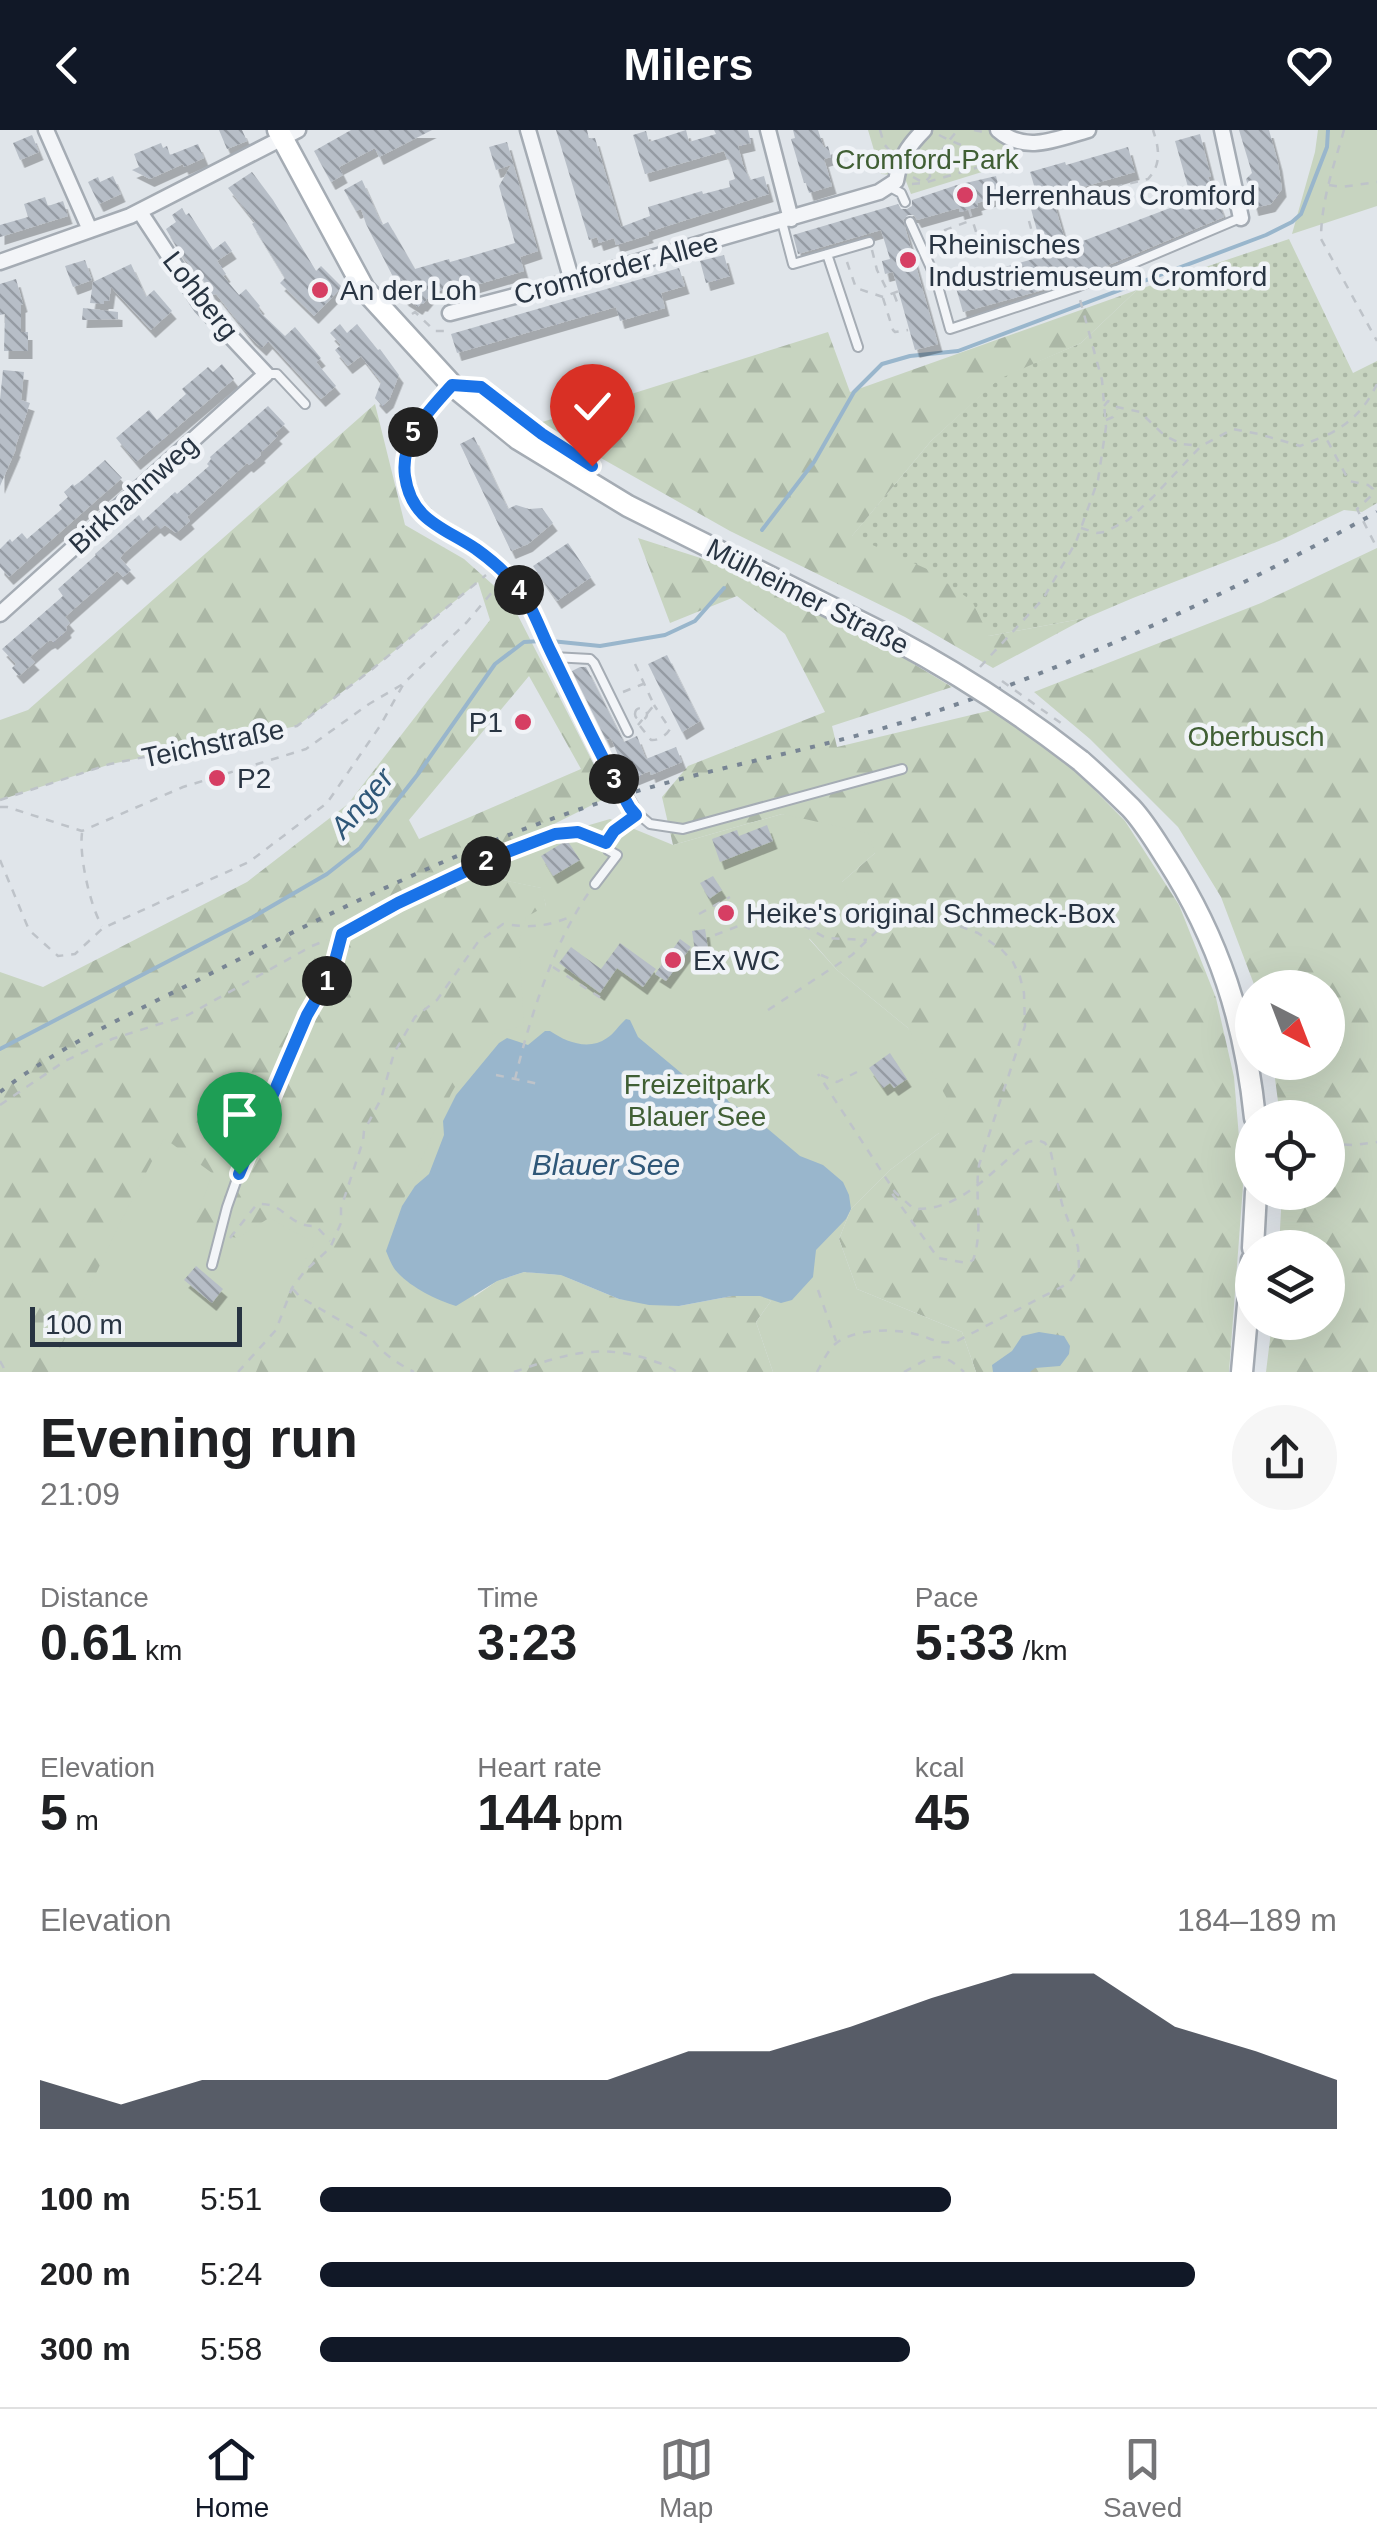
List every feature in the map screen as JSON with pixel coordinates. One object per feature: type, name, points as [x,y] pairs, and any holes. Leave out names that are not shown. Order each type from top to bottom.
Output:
[{"type":"main road","name":"Mülheimer Straße","points":[[286,133],[364,289],[452,385],[518,439],[628,506],[951,669],[998,698],[1081,760],[1133,810],[1197,908],[1228,982],[1242,1031],[1253,1100]]},
{"type":"main road","points":[[1242,1372],[1245,1340]]},
{"type":"street","points":[[46,130],[90,230]]},
{"type":"street","points":[[528,130],[572,281]]},
{"type":"street","points":[[768,130],[786,220]]},
{"type":"street","points":[[1002,134],[1016,143],[1031,144],[1086,130]]},
{"type":"street","points":[[1222,130],[1241,218]]},
{"type":"street","name":"Cromforder Allee","points":[[450,313],[880,192],[898,175],[908,146],[929,132]]},
{"type":"street","points":[[0,262],[140,212],[286,133]]},
{"type":"street","name":"Lohberg","points":[[140,212],[202,306],[266,374]]},
{"type":"street","name":"Birkhahnweg","points":[[0,614],[266,374]]},
{"type":"street","points":[[452,385],[424,416],[409,441],[404,474],[413,501],[430,522],[476,549],[501,570],[524,597],[633,812]]},
{"type":"lane","points":[[898,175],[905,202]]},
{"type":"lane","points":[[910,222],[936,279],[950,329],[1077,287],[1241,218]]},
{"type":"lane","points":[[786,220],[793,264],[869,242]]},
{"type":"lane","points":[[827,254],[858,347]]},
{"type":"lane","points":[[266,374],[277,374],[305,404]]},
{"type":"lane","points":[[552,654],[590,659],[594,663],[628,732]]},
{"type":"lane","points":[[596,884],[617,856],[606,843],[633,812],[650,824],[683,829],[902,769]]},
{"type":"lane","points":[[212,1265],[239,1174],[307,1015],[332,972],[342,934],[502,854],[555,834],[578,832],[606,843]]},
{"type":"path","points":[[880,130],[904,184],[924,183],[992,163],[1005,155],[1008,146],[1002,134]]},
{"type":"path","points":[[924,183],[958,130]]},
{"type":"path","points":[[1054,194],[1063,200],[1148,179],[1158,162],[1153,130]]},
{"type":"path","points":[[1344,130],[1328,185],[1322,239],[1377,342]]},
{"type":"path","points":[[929,132],[960,147],[972,148],[988,164],[992,163]]},
{"type":"path","points":[[898,175],[924,183]]},
{"type":"path","points":[[950,175],[961,181]]},
{"type":"path","points":[[1328,185],[1342,188],[1377,182]]},
{"type":"path","points":[[1024,202],[1036,199]]},
{"type":"path","points":[[969,209],[977,235]]},
{"type":"path","points":[[919,240],[972,220]]},
{"type":"path","points":[[1029,221],[1038,254],[1043,258]]},
{"type":"path","points":[[869,242],[877,270],[900,303]]},
{"type":"path","points":[[843,249],[856,288],[882,297],[894,293]]},
{"type":"path","points":[[882,297],[894,331],[908,330]]},
{"type":"path","points":[[977,670],[1043,600],[1076,542],[1098,480],[1105,420],[1102,380],[1080,297]]},
{"type":"path","points":[[411,315],[414,312],[430,329],[441,332],[448,330],[450,313]]},
{"type":"path","points":[[1080,528],[1096,534],[1128,520],[1201,446],[1233,430],[1300,446],[1325,436],[1357,416],[1377,384]]},
{"type":"path","points":[[1104,406],[1108,402],[1140,412],[1165,436],[1182,444],[1201,446]]},
{"type":"path","points":[[1105,420],[1113,417],[1117,407]]},
{"type":"path","points":[[520,417],[542,434]]},
{"type":"path","points":[[1325,436],[1349,481],[1373,488],[1371,496],[1357,509],[1377,548]]},
{"type":"path","points":[[0,807],[82,832],[184,787],[306,749],[403,684],[466,622],[501,570]]},
{"type":"path","name":"Teichstraße","points":[[0,800],[110,764],[296,726],[501,570]]},
{"type":"path","points":[[635,664],[670,728],[660,738],[651,740],[639,724]]},
{"type":"path","points":[[612,698],[644,683]]},
{"type":"path","points":[[0,860],[28,930],[58,956],[75,954],[103,928],[249,862],[327,803],[380,726],[403,684]]},
{"type":"path","points":[[628,732],[646,718],[654,704]]},
{"type":"path","points":[[82,832],[80,845],[95,915],[103,928]]},
{"type":"path","points":[[516,1079],[526,1028],[572,916],[588,893]]},
{"type":"path","points":[[699,914],[730,897]]},
{"type":"path","points":[[715,935],[778,911],[826,938],[868,940]]},
{"type":"path","points":[[768,1010],[852,955],[881,926],[906,916],[921,914],[978,933],[1013,962],[1024,993],[1025,1026],[979,1165],[975,1188],[978,1237],[973,1260],[967,1263],[938,1258],[891,1192],[896,1192]]},
{"type":"path","points":[[238,1372],[276,1330],[292,1288],[325,1254],[331,1242],[340,1223],[364,1131],[381,1099],[394,1053],[415,1018],[438,1000],[478,942],[503,924],[544,927],[572,916]]},
{"type":"path","points":[[0,1104],[85,1051],[188,1015],[312,946],[342,934]]},
{"type":"path","points":[[552,966],[601,998]]},
{"type":"path","points":[[818,1372],[836,1342],[871,1331],[918,1335],[939,1344],[957,1341],[1069,1283],[1079,1268],[1078,1247],[1045,1143],[1028,1142],[975,1188],[937,1208],[914,1209],[896,1192],[818,1074],[837,1082],[856,1072]]},
{"type":"path","points":[[496,1075],[539,1084]]},
{"type":"path","points":[[1345,1145],[1377,1142]]},
{"type":"path","points":[[219,1240],[230,1238],[257,1204],[268,1203],[281,1208],[292,1222],[316,1226],[331,1242]]},
{"type":"path","points":[[292,1288],[300,1297],[372,1338],[394,1362],[414,1372]]},
{"type":"path","points":[[818,1290],[836,1342]]},
{"type":"path","points":[[514,1372],[585,1352],[624,1352],[670,1366],[677,1372]]},
{"type":"path","points":[[904,1372],[933,1356],[951,1359],[964,1372]]},
{"type":"path","points":[[0,1361],[6,1372]]},
{"type":"green space","name":"Cromford-Park","points":[[868,130],[1007,130],[1011,163],[911,194],[904,176],[881,174]]},
{"type":"green space","points":[[1318,130],[1377,130],[1377,206],[1292,234],[1315,152]]},
{"type":"green space","points":[[1289,239],[1353,373],[1377,361],[1377,503],[1362,512],[1344,510],[1279,541],[1086,618],[989,636],[851,537],[931,441],[999,378],[1081,343],[1137,290]]},
{"type":"green space","points":[[1137,290],[1081,343],[999,379],[931,441],[852,536],[927,569],[972,601],[989,636],[1086,618],[993,668],[905,617],[730,531],[539,423],[828,332],[850,392]]},
{"type":"green space","points":[[375,404],[405,525],[464,559],[510,600],[610,796],[500,851],[479,875],[542,888],[546,906],[474,1297],[497,1281],[524,1272],[561,1275],[619,1299],[679,1306],[732,1296],[760,1296],[771,1301],[756,1322],[773,1372],[0,1372],[0,972],[43,987],[247,882],[348,804],[490,620],[478,582],[297,726],[111,764],[0,800],[0,720],[28,710]],"holes":[[[529,676],[581,769],[419,839],[409,820]]]},
{"type":"green space","points":[[638,538],[713,562],[859,631],[952,687],[832,726],[837,747],[992,710],[1069,764],[1125,821],[1179,905],[1216,998],[1234,1077],[1235,1210],[1241,1210],[1240,1230],[1235,1230],[1229,1372],[976,1372],[962,1332],[857,1289],[839,1239],[851,1209],[890,1170],[939,1133],[908,1028],[837,970],[809,938],[842,882],[875,853],[782,814],[673,845],[662,797],[688,766],[825,712],[785,634],[737,596],[670,623]]},
{"type":"green space","name":"Oberbusch","points":[[1377,548],[1377,1372],[1266,1372],[1270,1340],[1345,1340],[1345,1230],[1280,1230],[1281,1210],[1345,1210],[1345,1100],[1278,1100],[1275,1080],[1345,1080],[1345,970],[1249,970],[1221,897],[1178,827],[1090,739],[1034,692],[1261,603]]},
{"type":"green space","name":"Freizeitpark Blauer See","points":[[782,814],[868,833],[875,853],[842,882],[851,907],[809,939],[837,970],[908,1028],[950,1104],[939,1133],[890,1170],[851,1209],[839,1239],[857,1289],[962,1332],[976,1372],[773,1372],[756,1322],[771,1301],[756,1296],[650,1305],[556,1274],[524,1272],[498,1281],[456,1306],[425,1293],[404,1278],[386,1251],[401,1205],[451,1094],[476,1049],[493,1034],[524,1025],[519,942],[526,917],[546,906],[541,888],[477,872],[500,851],[554,831],[610,819],[673,845]]},
{"type":"green space","points":[[164,1138],[212,1173],[193,1229],[237,1238],[269,1218],[315,1243],[297,1274],[256,1372],[49,1372],[119,1225]]},
{"type":"water","name":"Blauer See","points":[[626,1019],[638,1037],[692,1082],[714,1080],[729,1102],[755,1118],[800,1156],[823,1165],[843,1182],[851,1209],[816,1250],[813,1277],[792,1300],[781,1303],[760,1296],[732,1296],[679,1306],[619,1299],[561,1275],[524,1272],[497,1281],[456,1306],[425,1293],[404,1278],[386,1251],[402,1206],[429,1174],[444,1135],[443,1121],[456,1095],[499,1043],[507,1038],[528,1045],[550,1031],[570,1041],[593,1044],[610,1036]]},
{"type":"water","points":[[1039,1332],[1064,1336],[1070,1346],[1069,1354],[1060,1366],[1030,1372],[993,1372],[992,1365],[1012,1351],[1022,1336]]},
{"type":"building","points":[[219,130],[242,130],[247,141],[227,149]]},
{"type":"building","points":[[351,130],[432,130],[379,157],[375,148],[339,167],[343,175],[331,182],[314,151]]},
{"type":"building","points":[[556,130],[587,130],[589,139],[595,138],[621,227],[650,216],[648,207],[730,187],[729,181],[735,179],[724,151],[645,174],[633,135],[646,131],[649,142],[686,130],[689,142],[716,134],[714,130],[748,130],[751,143],[738,146],[743,165],[750,180],[764,176],[769,194],[616,245],[614,238],[599,243],[597,237],[589,240]]},
{"type":"building","points":[[793,130],[818,130],[831,157],[824,159],[832,186],[809,193],[791,139],[795,138]]},
{"type":"building","points":[[1239,130],[1269,130],[1282,189],[1271,204],[1254,208],[1246,179],[1252,173]]},
{"type":"building","points":[[1200,134],[1208,177],[1224,217],[1099,269],[1046,282],[1048,288],[1043,290],[963,312],[954,281],[1044,256],[1031,209],[1031,204],[1039,202],[1030,172],[1128,147],[1135,172],[1052,196],[1067,247],[1186,202],[1190,194],[1175,141]]},
{"type":"building","points":[[32,135],[39,152],[20,160],[13,143]]},
{"type":"building","points":[[507,142],[538,251],[520,257],[524,271],[455,291],[454,286],[432,293],[418,307],[404,298],[361,209],[356,211],[344,190],[362,180],[382,225],[388,222],[415,269],[468,257],[515,243],[499,186],[511,165],[496,170],[489,147]]},
{"type":"building","points":[[161,143],[170,155],[198,144],[204,158],[150,179],[132,170],[139,167],[134,154]]},
{"type":"building","points":[[252,172],[316,271],[321,266],[342,287],[314,316],[280,283],[285,278],[252,224],[255,222],[228,188]]},
{"type":"building","points":[[113,176],[121,194],[99,204],[88,182]]},
{"type":"building","points":[[996,176],[1001,196],[977,203],[978,207],[917,220],[908,215],[903,220],[938,344],[915,350],[893,272],[885,274],[882,261],[890,259],[881,230],[798,254],[793,235],[898,204],[907,209],[912,200]]},
{"type":"building","points":[[45,197],[48,206],[63,201],[68,216],[0,237],[0,225],[28,217],[24,204]]},
{"type":"building","points":[[182,208],[213,250],[225,241],[232,251],[217,261],[226,274],[223,276],[239,295],[246,289],[262,314],[285,336],[295,327],[321,358],[316,362],[336,386],[321,399],[268,341],[262,348],[250,337],[180,253],[166,229],[176,222],[172,215]]},
{"type":"building","points":[[724,255],[730,276],[706,283],[700,261]]},
{"type":"building","points":[[85,260],[92,280],[73,287],[65,266]]},
{"type":"building","points":[[131,264],[146,297],[154,290],[172,311],[151,330],[111,287],[109,301],[90,303],[93,282]]},
{"type":"building","points":[[679,268],[685,286],[661,293],[665,308],[620,321],[616,307],[457,353],[451,334]]},
{"type":"building","points":[[16,279],[23,304],[21,332],[28,332],[28,351],[4,351],[5,314],[0,315],[0,284]]},
{"type":"building","points":[[83,308],[118,312],[118,319],[82,320]]},
{"type":"building","points":[[340,324],[347,333],[357,324],[399,375],[389,400],[382,406],[375,398],[381,382],[361,356],[348,366],[335,350],[341,345],[330,333]]},
{"type":"building","points":[[222,364],[234,379],[136,462],[116,438],[149,410],[157,420],[186,394],[182,389],[208,367],[213,372]]},
{"type":"building","points":[[3,370],[24,372],[21,400],[30,403],[0,486],[0,400]]},
{"type":"building","points":[[268,406],[285,424],[261,455],[187,517],[190,521],[176,533],[165,525],[160,529],[156,525],[124,553],[120,558],[131,570],[123,577],[117,571],[65,617],[70,623],[67,630],[30,657],[35,662],[19,676],[12,668],[16,664],[2,649],[63,596],[58,589],[95,554],[139,515],[143,521],[177,494],[209,466],[210,457]]},
{"type":"building","points":[[474,437],[508,509],[516,505],[542,508],[553,523],[528,544],[511,551],[460,444]]},
{"type":"building","points":[[105,460],[122,478],[9,577],[0,567],[0,549],[22,533],[27,539],[62,509],[59,505],[68,497],[64,492]]},
{"type":"building","points":[[568,543],[591,577],[557,601],[533,566]]},
{"type":"building","points":[[667,655],[700,721],[682,732],[648,664]]},
{"type":"building","points":[[586,667],[624,742],[637,736],[646,759],[676,747],[682,762],[628,780],[611,738],[606,740],[572,671]]},
{"type":"building","points":[[767,825],[773,841],[720,862],[712,839],[737,830],[739,836]]},
{"type":"building","points":[[567,840],[580,860],[553,876],[541,856]]},
{"type":"building","points":[[713,876],[722,890],[709,899],[700,883]]},
{"type":"building","points":[[705,929],[708,948],[695,951],[692,931]]},
{"type":"building","name":"Ex WC","points":[[680,939],[691,947],[666,981],[655,974]]},
{"type":"building","points":[[620,943],[656,969],[643,987],[617,968],[600,993],[559,963],[571,947],[601,969]]},
{"type":"building","points":[[890,1053],[907,1079],[894,1088],[890,1083],[883,1088],[869,1068]]},
{"type":"building","points":[[196,1266],[223,1289],[212,1303],[184,1280]]},
{"type":"waterway","name":"Anger","points":[[762,530],[814,462],[854,392],[882,364],[910,356],[958,351],[1292,222],[1301,214],[1327,147],[1328,130]]},
{"type":"waterway","name":"Anger","points":[[551,641],[600,646],[665,635],[695,621],[724,588]]},
{"type":"waterway","name":"Anger","points":[[0,1049],[327,874],[360,848],[495,664],[524,642],[541,641]]},
{"type":"railway","points":[[0,1092],[50,1058],[129,1014],[461,854],[618,797],[879,729],[976,698],[1152,626],[1377,512]]},
{"type":"place","name":"Herrenhaus Cromford","points":[[965,195]]},
{"type":"place","name":"Rheinisches Industriemuseum Cromford","points":[[908,260]]},
{"type":"place","name":"An der Loh","points":[[320,290]]},
{"type":"place","name":"P1","points":[[523,722]]},
{"type":"place","name":"P2","points":[[217,778]]},
{"type":"place","name":"Heike's original Schmeck-Box","points":[[726,913]]},
{"type":"place","name":"Ex WC","points":[[673,960]]},
{"type":"route","points":[[239,1174],[307,1015],[332,972],[342,934],[502,854],[555,834],[578,832],[606,843],[614,831],[636,815],[516,585],[476,549],[430,522],[413,501],[404,474],[415,429],[452,385],[481,387],[592,466]]}]
